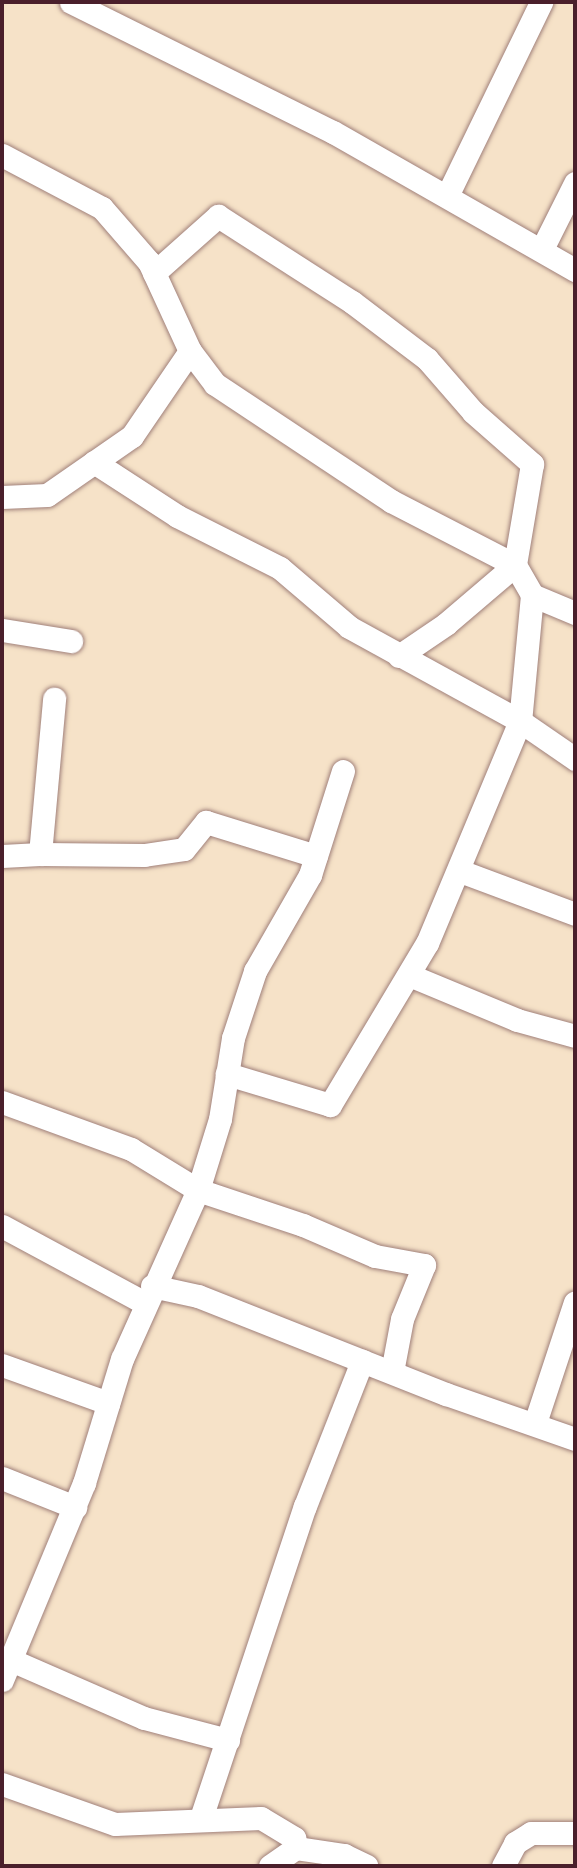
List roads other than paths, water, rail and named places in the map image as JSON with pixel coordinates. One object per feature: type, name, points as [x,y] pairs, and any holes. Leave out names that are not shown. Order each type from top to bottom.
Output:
[{"type":"street","points":[[71,2],[332,132],[575,270]]},
{"type":"street","points":[[447,196],[541,2]]},
{"type":"street","points":[[2,155],[102,208],[154,274],[190,351],[215,384],[391,501],[515,565],[532,595],[520,721],[460,871],[409,975],[330,1105],[227,1074]]},
{"type":"street","points":[[542,249],[575,183]]},
{"type":"street","points":[[154,274],[218,216],[352,302],[428,359],[473,412],[532,464],[515,565],[446,624],[399,656]]},
{"type":"street","points":[[2,498],[47,495],[132,436],[190,351]]},
{"type":"street","points":[[94,462],[177,516],[280,568],[349,627],[520,721],[575,759]]},
{"type":"street","points":[[532,595],[575,613]]},
{"type":"street","points":[[2,630],[71,641]]},
{"type":"street","points":[[40,853],[54,699]]},
{"type":"street","points":[[228,1740],[144,1718],[8,1654],[75,1507],[108,1403],[148,1294],[198,1190],[220,1119],[227,1074],[255,971],[316,856],[343,771]]},
{"type":"street","points":[[2,856],[40,853],[144,855],[184,849],[206,822],[316,856]]},
{"type":"street","points":[[460,871],[575,914]]},
{"type":"street","points":[[409,975],[517,1020],[575,1036]]},
{"type":"street","points":[[2,1102],[131,1149],[198,1190],[303,1225],[375,1256],[425,1265],[402,1319],[392,1373]]},
{"type":"street","points":[[2,1226],[148,1294],[198,1296],[392,1373],[575,1439]]},
{"type":"street","points":[[535,1423],[575,1302]]},
{"type":"street","points":[[201,1818],[305,1506],[362,1361]]},
{"type":"street","points":[[2,1364],[108,1403]]},
{"type":"street","points":[[2,1478],[75,1507]]},
{"type":"street","points":[[2,1784],[115,1824],[201,1818],[261,1818],[294,1838],[296,1848]]},
{"type":"street","points":[[503,1866],[515,1843],[531,1833],[575,1833]]},
{"type":"street","points":[[270,1866],[296,1848],[344,1855],[367,1866]]}]
